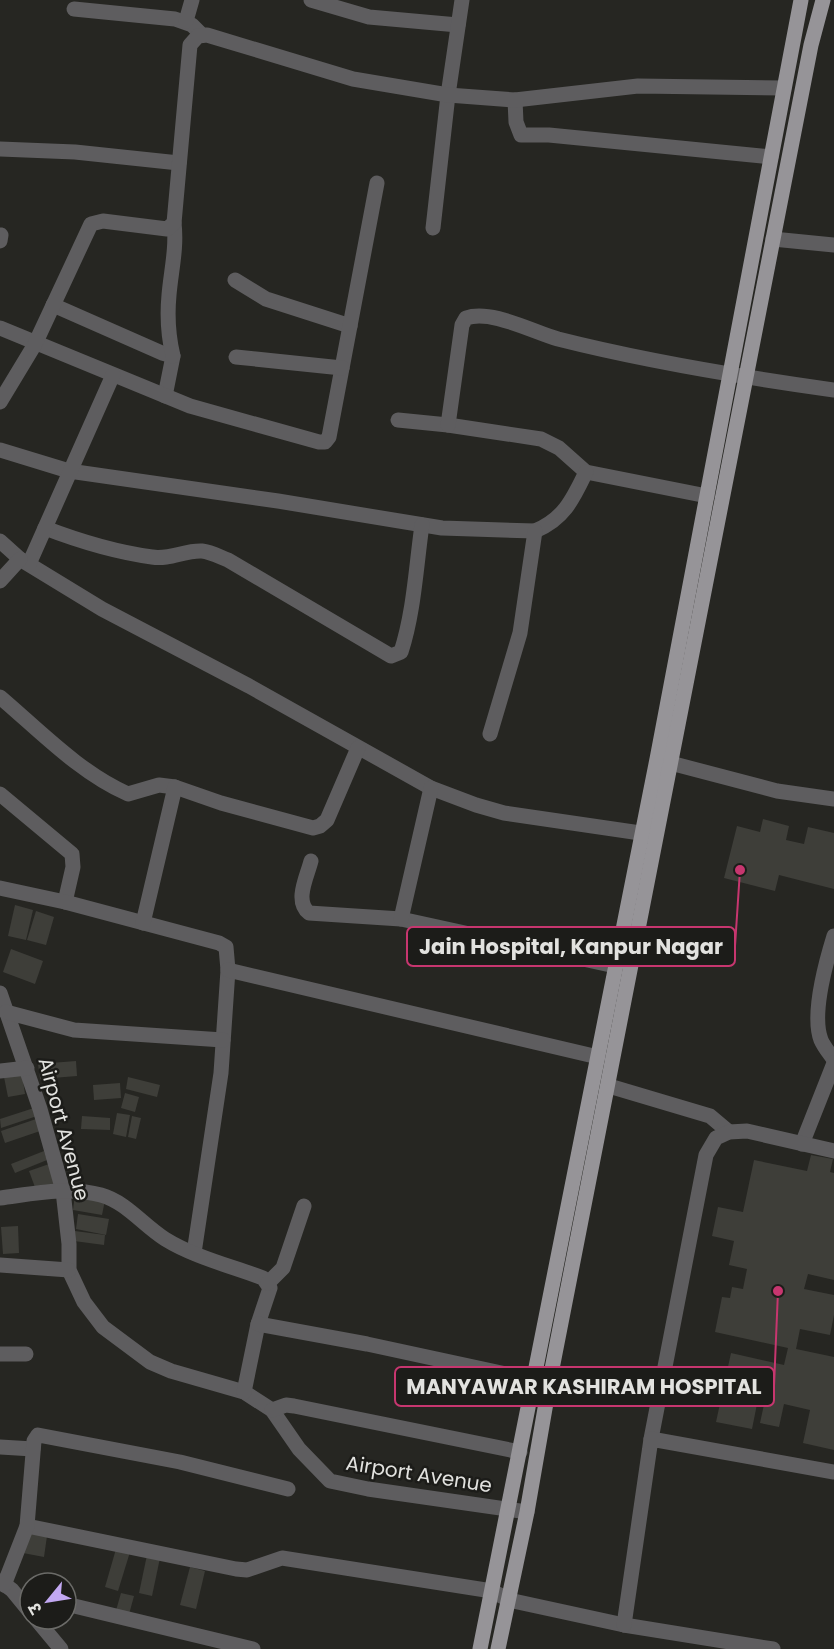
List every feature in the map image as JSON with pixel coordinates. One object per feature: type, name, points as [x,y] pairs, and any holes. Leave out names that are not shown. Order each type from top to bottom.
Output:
[{"type":"main road","points":[[664,761],[728,375],[801,0]]},
{"type":"main road","points":[[498,1649],[527,1512],[551,1374],[609,1086],[649,834],[747,378],[811,45],[823,0]]},
{"type":"main road","points":[[480,1649],[615,966],[649,834]]},
{"type":"street","points":[[186,21],[192,0]]},
{"type":"street","points":[[311,0],[369,17],[459,25]]},
{"type":"street","points":[[432,228],[462,0]]},
{"type":"street","points":[[74,9],[186,21],[202,35]]},
{"type":"street","points":[[165,396],[173,356],[168,335],[169,295],[175,249],[174,224],[190,45],[194,39],[202,35],[353,80],[448,95],[515,100],[638,86],[784,88]]},
{"type":"street","points":[[515,100],[516,122],[521,135],[549,135],[771,157]]},
{"type":"street","points":[[0,148],[75,152],[179,163]]},
{"type":"street","points":[[0,328],[190,406],[325,442],[342,369],[377,183]]},
{"type":"street","points":[[0,402],[35,344],[91,224],[103,221],[167,229],[174,224]]},
{"type":"street","points":[[773,239],[834,245]]},
{"type":"street","points":[[235,280],[266,299],[350,326]]},
{"type":"street","points":[[53,305],[173,356]]},
{"type":"street","points":[[448,425],[462,326],[466,318],[473,316],[514,322],[554,338],[621,355],[728,375],[834,390]]},
{"type":"street","points":[[236,357],[342,369]]},
{"type":"street","points":[[0,581],[24,562],[45,528],[113,375]]},
{"type":"street","points":[[398,420],[541,439],[559,448],[586,472],[707,496]]},
{"type":"street","points":[[0,450],[69,471],[278,501],[442,528],[535,531],[542,529],[570,506],[586,472]]},
{"type":"street","points":[[45,528],[78,540],[153,558],[171,558],[204,551],[228,560],[391,656],[401,652],[404,644],[422,525]]},
{"type":"street","points":[[490,734],[520,633],[535,531]]},
{"type":"street","points":[[0,541],[24,562],[102,609],[249,686],[431,788],[476,806],[504,813],[649,834]]},
{"type":"street","points":[[0,697],[73,759],[112,787],[128,794],[159,785],[175,787],[220,803],[313,828],[327,820],[358,748]]},
{"type":"street","points":[[664,761],[777,791],[834,799]]},
{"type":"street","points":[[143,923],[175,787]]},
{"type":"street","points":[[401,919],[431,788]]},
{"type":"street","points":[[0,794],[72,854],[74,867],[65,902]]},
{"type":"street","points":[[311,861],[301,898],[304,909],[309,913],[401,919],[615,966]]},
{"type":"street","points":[[0,888],[65,902],[219,943],[226,947],[228,970],[220,1073],[194,1252]]},
{"type":"street","points":[[802,1144],[834,1061],[821,1040],[817,1020],[826,962],[834,936]]},
{"type":"street","points":[[228,970],[597,1057]]},
{"type":"street","name":"Airport Avenue","points":[[0,993],[27,1068],[63,1191],[69,1244],[69,1270],[90,1312],[116,1339],[150,1362],[171,1371],[244,1392],[272,1410],[299,1449],[330,1481],[368,1489],[527,1512]]},
{"type":"street","points":[[6,1011],[74,1030],[223,1040]]},
{"type":"street","points":[[0,1071],[27,1068]]},
{"type":"street","points":[[609,1086],[710,1116],[729,1132]]},
{"type":"street","points":[[624,1625],[651,1439],[706,1155],[716,1138],[729,1132],[747,1131],[834,1152]]},
{"type":"street","points":[[0,1198],[63,1191],[99,1194],[111,1198],[165,1239],[263,1278],[270,1288],[258,1324],[244,1392]]},
{"type":"street","points":[[268,1283],[283,1268],[304,1206]]},
{"type":"street","points":[[0,1265],[69,1270]]},
{"type":"street","points":[[258,1324],[367,1344],[534,1380]]},
{"type":"street","points":[[0,1354],[26,1354]]},
{"type":"street","points":[[272,1410],[286,1405],[294,1406],[520,1452]]},
{"type":"street","points":[[18,1599],[6,1586],[27,1526],[33,1449],[38,1435],[180,1462],[288,1489]]},
{"type":"street","points":[[651,1439],[834,1472]]},
{"type":"street","points":[[0,1447],[33,1449]]},
{"type":"street","points":[[27,1526],[236,1569],[247,1570],[282,1558],[492,1591],[509,1600],[624,1625],[741,1646],[773,1649]]},
{"type":"street","points":[[78,1607],[253,1649]]},
{"type":"street","points":[[46,1631],[61,1649]]},
{"type":"building","points":[[763,819],[789,826],[786,840],[804,844],[808,827],[834,833],[834,889],[779,875],[775,891],[724,878],[737,826],[760,832]]},
{"type":"building","points":[[15,905],[33,910],[26,940],[8,936]]},
{"type":"building","points":[[36,911],[54,917],[46,945],[27,940]]},
{"type":"building","points":[[11,949],[43,961],[35,984],[3,972]]},
{"type":"building","points":[[76,1061],[77,1076],[40,1079],[38,1064]]},
{"type":"building","points":[[22,1074],[25,1094],[8,1097],[4,1077]]},
{"type":"building","points":[[128,1077],[160,1085],[157,1097],[126,1089]]},
{"type":"building","points":[[120,1083],[121,1098],[94,1100],[93,1085]]},
{"type":"building","points":[[125,1093],[139,1097],[135,1112],[121,1108]]},
{"type":"building","points":[[37,1107],[40,1115],[1,1128],[0,1119]]},
{"type":"building","points":[[117,1113],[130,1115],[126,1137],[113,1134]]},
{"type":"building","points":[[82,1116],[110,1118],[110,1130],[81,1129]]},
{"type":"building","points":[[132,1116],[141,1118],[136,1139],[128,1137]]},
{"type":"building","points":[[39,1118],[43,1130],[5,1143],[1,1131]]},
{"type":"building","points":[[44,1151],[47,1160],[15,1173],[11,1164]]},
{"type":"building","points":[[811,1155],[833,1159],[830,1172],[834,1173],[834,1280],[808,1274],[804,1289],[834,1295],[834,1315],[830,1335],[800,1329],[796,1349],[834,1357],[834,1450],[803,1443],[810,1410],[784,1404],[779,1427],[760,1423],[765,1400],[758,1399],[752,1429],[716,1422],[731,1353],[784,1365],[788,1348],[715,1332],[722,1297],[730,1298],[732,1287],[743,1289],[747,1269],[729,1265],[734,1241],[712,1236],[718,1207],[743,1212],[754,1160],[807,1171]]},
{"type":"building","points":[[52,1163],[59,1182],[36,1190],[29,1171]]},
{"type":"building","points":[[75,1194],[105,1200],[102,1215],[73,1210]]},
{"type":"building","points":[[78,1214],[109,1219],[106,1235],[76,1229]]},
{"type":"building","points":[[18,1226],[19,1253],[3,1254],[1,1227]]},
{"type":"building","points":[[75,1231],[105,1235],[104,1245],[74,1241]]},
{"type":"building","points":[[26,1533],[47,1536],[44,1557],[23,1553]]},
{"type":"building","points":[[116,1549],[130,1552],[118,1591],[105,1587]]},
{"type":"building","points":[[147,1555],[160,1558],[152,1596],[139,1593]]},
{"type":"building","points":[[190,1567],[205,1571],[196,1609],[180,1605]]},
{"type":"building","points":[[121,1593],[134,1596],[128,1618],[115,1614]]},
{"type":"place","name":"Jain Hospital, Kanpur Nagar","points":[[740,870]]},
{"type":"place","name":"MANYAWAR KASHIRAM HOSPITAL","points":[[778,1291]]}]
